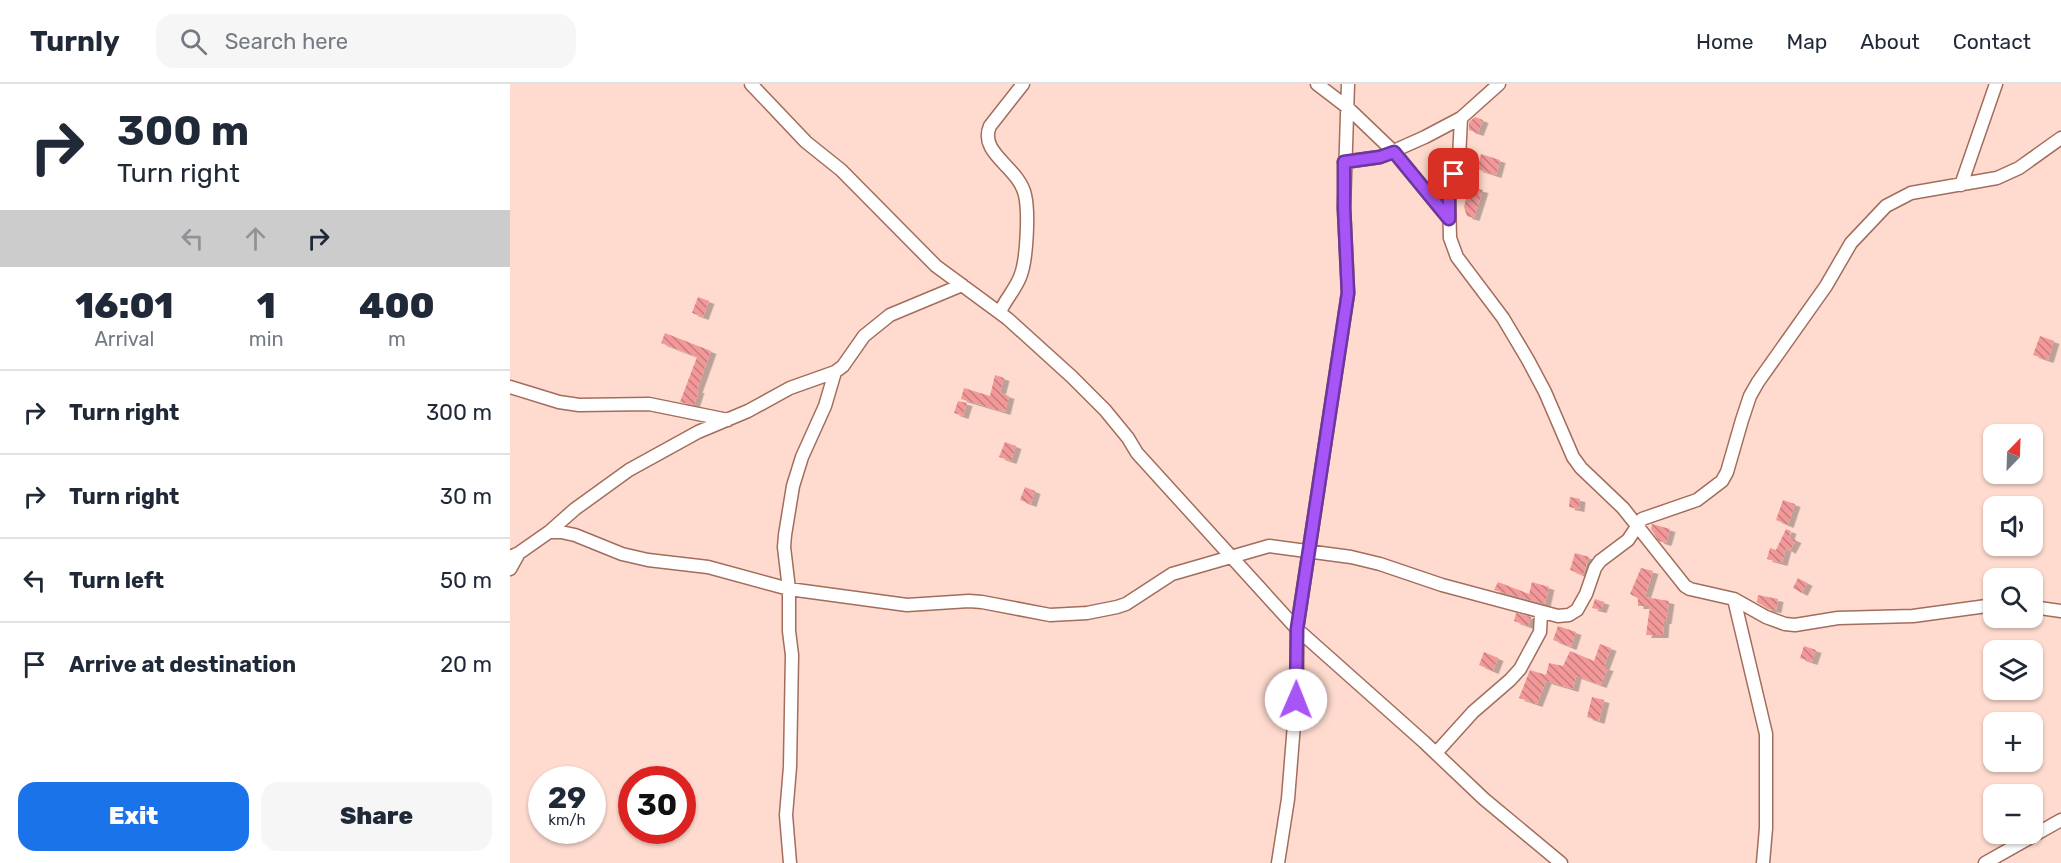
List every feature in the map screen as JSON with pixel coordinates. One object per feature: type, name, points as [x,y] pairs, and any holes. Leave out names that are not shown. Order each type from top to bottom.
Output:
[{"type":"street","points":[[751,84],[806,142],[841,170],[925,256],[1000,312],[1089,394],[1124,433],[1137,453],[1297,629],[1484,799],[1562,863]]},
{"type":"street","points":[[1000,312],[1018,282],[1024,265],[1027,208],[1025,193],[1018,177],[991,150],[986,140],[990,126],[1023,84]]},
{"type":"street","points":[[1317,84],[1347,106],[1394,152],[1449,219]]},
{"type":"street","points":[[1276,861],[1288,799],[1297,687],[1297,629],[1348,293],[1344,162],[1348,84]]},
{"type":"street","points":[[1344,162],[1380,157],[1394,152],[1461,118],[1499,84]]},
{"type":"street","points":[[1961,184],[1996,84]]},
{"type":"street","points":[[1461,118],[1459,158],[1449,190],[1450,238],[1457,257],[1503,318],[1516,340],[1545,392],[1581,468],[1623,507],[1685,586],[1689,589],[1734,599],[1766,617],[1795,625],[1838,618],[1913,616],[1983,606]]},
{"type":"street","points":[[549,532],[575,535],[622,554],[648,560],[708,567],[789,589],[907,605],[969,601],[1041,614],[1086,613],[1126,604],[1172,574],[1269,546],[1351,557],[1541,613],[1569,615],[1577,610],[1600,561],[1628,540],[1642,519],[1697,500],[1722,481],[1727,472],[1750,396],[1758,382],[1814,303],[1851,243],[1886,206],[1911,193],[2007,174],[2061,138]]},
{"type":"street","points":[[510,569],[515,555],[549,532],[575,509],[629,470],[698,432],[728,420],[790,388],[835,372],[848,359],[864,336],[890,315],[962,285]]},
{"type":"street","points":[[790,863],[786,815],[790,767],[792,655],[788,618],[789,589],[784,547],[793,486],[802,457],[825,406],[835,372]]},
{"type":"street","points":[[510,387],[559,402],[579,405],[649,404],[728,420]]},
{"type":"street","points":[[1734,599],[1766,734],[1766,828],[1763,863]]},
{"type":"street","points":[[2043,609],[2061,611]]},
{"type":"street","points":[[1436,753],[1473,712],[1520,669],[1539,632],[1541,613]]},
{"type":"street","points":[[1539,632],[1558,616]]},
{"type":"street","points":[[1985,863],[2061,820]]},
{"type":"building","points":[[1475,117],[1483,120],[1478,133],[1469,130],[1469,122]]},
{"type":"building","points":[[1481,154],[1500,160],[1496,175],[1477,169]]},
{"type":"building","points":[[1469,187],[1483,190],[1474,218],[1467,216],[1464,207]]},
{"type":"building","points":[[698,297],[709,301],[703,317],[692,313]]},
{"type":"building","points":[[665,333],[711,351],[694,405],[680,402],[697,357],[661,343]]},
{"type":"building","points":[[2040,336],[2054,341],[2048,360],[2033,355]]},
{"type":"building","points":[[995,375],[1004,378],[1000,393],[1009,396],[1005,412],[961,399],[964,388],[990,396]]},
{"type":"building","points":[[958,401],[967,403],[963,416],[954,413]]},
{"type":"building","points":[[1005,442],[1016,446],[1011,461],[999,457]]},
{"type":"building","points":[[1025,487],[1035,491],[1031,504],[1020,500]]},
{"type":"building","points":[[1570,497],[1580,499],[1579,509],[1569,507]]},
{"type":"building","points":[[1783,500],[1795,504],[1788,525],[1776,520]]},
{"type":"building","points":[[1652,524],[1670,529],[1666,543],[1659,541],[1651,529]]},
{"type":"building","points":[[1786,529],[1791,531],[1789,537],[1796,540],[1790,551],[1786,548],[1782,563],[1767,559],[1770,548],[1776,550]]},
{"type":"building","points":[[1575,553],[1589,557],[1583,575],[1570,570]]},
{"type":"building","points":[[1641,568],[1653,571],[1645,597],[1669,601],[1663,635],[1646,635],[1650,606],[1638,606],[1638,598],[1630,594]]},
{"type":"building","points":[[1798,578],[1807,583],[1802,593],[1793,588]]},
{"type":"building","points":[[1498,582],[1529,594],[1532,582],[1549,587],[1545,604],[1494,590]]},
{"type":"building","points":[[1758,595],[1778,599],[1776,610],[1768,609],[1757,602]]},
{"type":"building","points":[[1595,599],[1604,602],[1601,610],[1592,608]]},
{"type":"building","points":[[1516,613],[1531,617],[1528,626],[1514,621]]},
{"type":"building","points":[[1558,626],[1576,632],[1571,647],[1553,640]]},
{"type":"building","points":[[1600,644],[1611,648],[1604,667],[1608,668],[1601,685],[1576,676],[1573,689],[1546,681],[1537,704],[1519,698],[1530,670],[1546,675],[1549,663],[1563,666],[1570,651],[1594,661]]},
{"type":"building","points":[[1804,646],[1816,650],[1812,662],[1800,658]]},
{"type":"building","points":[[1484,652],[1498,658],[1493,671],[1479,665]]},
{"type":"building","points":[[1592,697],[1604,700],[1599,721],[1587,717]]},
{"type":"route","points":[[1296,700],[1297,629],[1348,293],[1344,162],[1380,157],[1394,152],[1449,219],[1449,190],[1454,174]]}]
